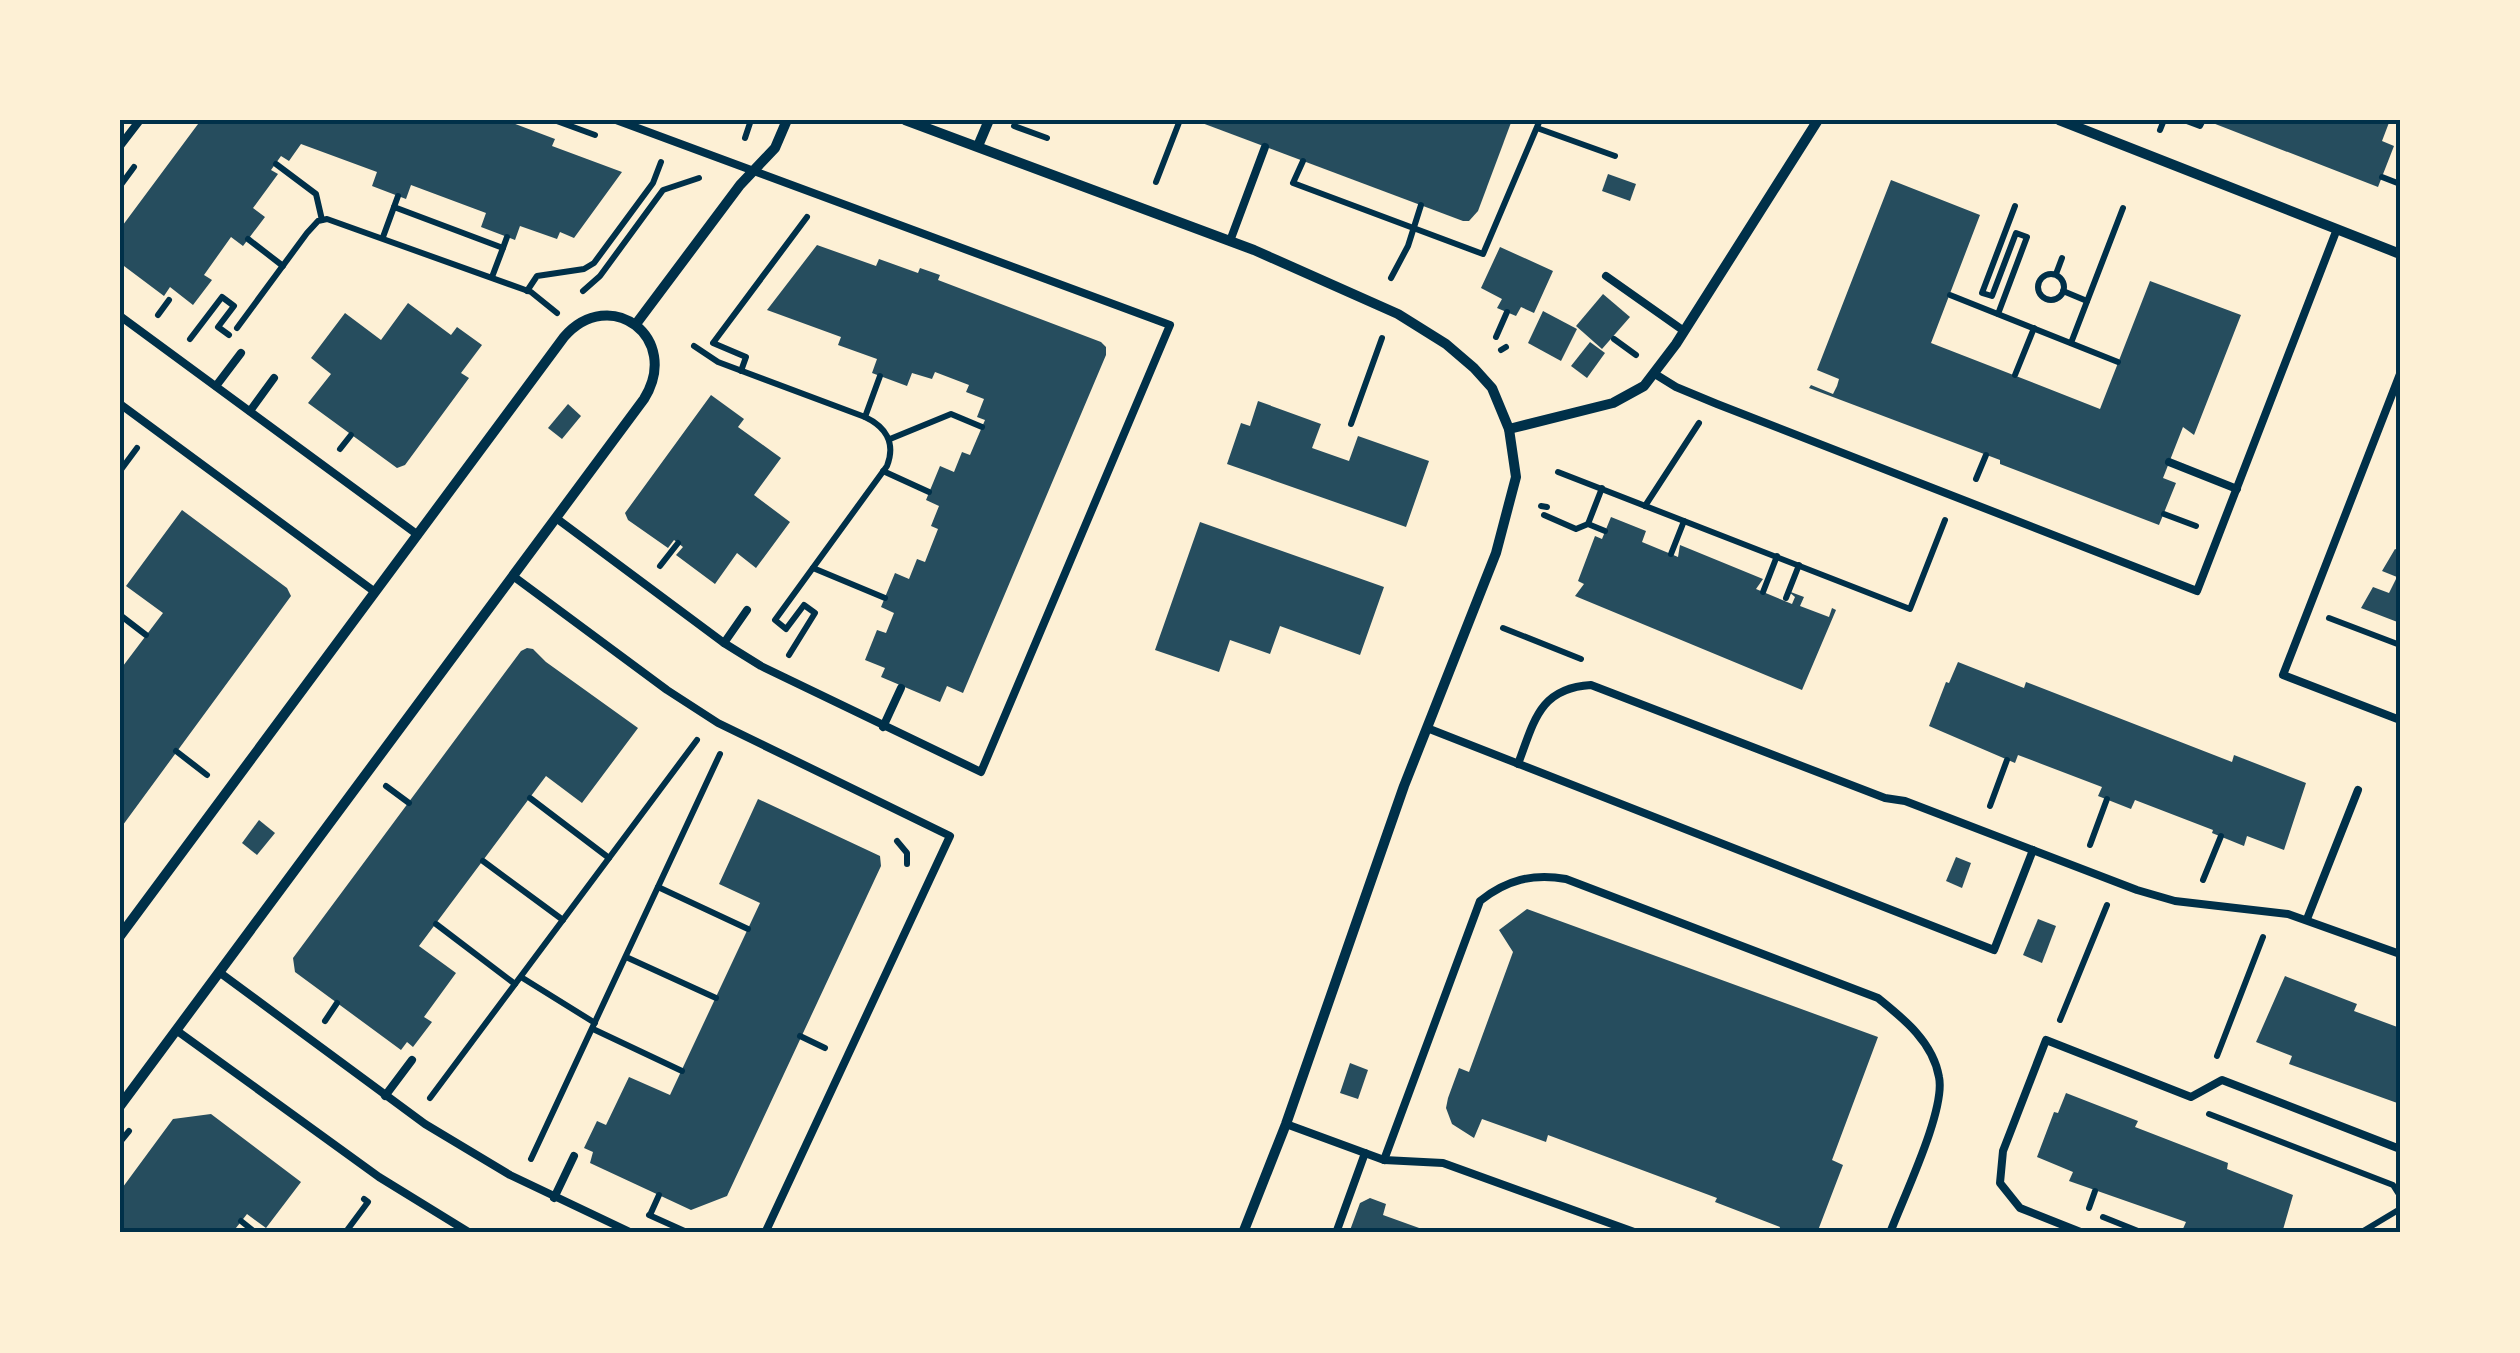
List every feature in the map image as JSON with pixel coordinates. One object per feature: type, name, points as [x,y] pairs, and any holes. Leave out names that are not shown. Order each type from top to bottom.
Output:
[{"type":"street","points":[[636,324],[740,185],[775,148],[787,120]]},
{"type":"street","points":[[906,120],[1230,241],[1368,299],[1466,359],[1492,388],[1509,429],[1516,466],[1508,514],[1477,606],[1394,813],[1286,1124],[1243,1233]]},
{"type":"street","points":[[978,146],[988,120]]},
{"type":"street","points":[[1509,429],[1614,403],[1636,392],[1655,374],[1818,120]]},
{"type":"street","points":[[2058,120],[2400,254]]},
{"type":"street","points":[[120,936],[570,330],[592,317],[616,316],[636,324],[654,351],[654,380],[644,399],[120,1106]]},
{"type":"lane","points":[[120,146],[140,120]]},
{"type":"lane","points":[[556,518],[724,642],[776,674],[981,772],[1170,326],[616,120]]},
{"type":"lane","points":[[1230,241],[1266,147]]},
{"type":"lane","points":[[1655,374],[1711,402],[2197,591],[2337,229]]},
{"type":"lane","points":[[1606,276],[1684,331]]},
{"type":"lane","points":[[120,316],[418,535]]},
{"type":"lane","points":[[216,386],[241,353]]},
{"type":"lane","points":[[2400,374],[2282,675],[2400,720]]},
{"type":"lane","points":[[250,411],[274,378]]},
{"type":"lane","points":[[120,404],[376,592]]},
{"type":"lane","points":[[2169,462],[2237,489]]},
{"type":"lane","points":[[513,576],[718,724],[950,836],[765,1233]]},
{"type":"lane","points":[[724,642],[747,610]]},
{"type":"lane","points":[[1518,764],[1536,717],[1547,700],[1572,687],[1591,686],[2137,890],[2175,901],[2307,918],[2400,954]]},
{"type":"lane","points":[[883,727],[902,688]]},
{"type":"lane","points":[[1427,728],[1994,950],[2033,850]]},
{"type":"lane","points":[[2307,918],[2358,790]]},
{"type":"lane","points":[[1384,1160],[1480,901],[1495,888],[1512,881],[1548,876],[1584,886],[1878,998],[1905,1020],[1927,1045],[1940,1078],[1935,1116],[1890,1233]]},
{"type":"lane","points":[[219,972],[385,1096],[468,1150],[554,1198],[632,1233]]},
{"type":"lane","points":[[176,1030],[379,1177],[470,1233]]},
{"type":"lane","points":[[2083,1233],[2020,1208],[2000,1183],[2003,1151],[2046,1040],[2190,1097],[2222,1080],[2400,1149]]},
{"type":"lane","points":[[385,1096],[412,1060]]},
{"type":"lane","points":[[1286,1124],[1384,1160],[1443,1163],[1637,1233]]},
{"type":"lane","points":[[1336,1233],[1365,1153]]},
{"type":"lane","points":[[554,1198],[574,1156]]},
{"type":"path","points":[[554,120],[608,140]]},
{"type":"path","points":[[998,120],[1047,138]]},
{"type":"path","points":[[1156,182],[1180,120]]},
{"type":"path","points":[[2160,130],[2164,120]]},
{"type":"path","points":[[2184,120],[2200,126],[2203,120]]},
{"type":"path","points":[[1303,161],[1293,183],[1484,254],[1539,124],[1615,156]]},
{"type":"path","points":[[527,291],[537,276],[584,269],[594,263],[653,183],[662,160],[644,154]]},
{"type":"path","points":[[276,164],[316,194],[322,220]]},
{"type":"path","points":[[2382,177],[2400,184]]},
{"type":"path","points":[[382,237],[398,196]]},
{"type":"path","points":[[1391,278],[1422,206]]},
{"type":"path","points":[[1998,314],[2027,237],[2016,233],[1992,296],[1982,292],[2015,206]]},
{"type":"path","points":[[394,208],[503,248]]},
{"type":"path","points":[[2071,343],[2123,208]]},
{"type":"path","points":[[740,371],[746,356],[713,343],[808,215]]},
{"type":"path","points":[[237,328],[307,234],[322,220],[331,219],[527,291],[552,310]]},
{"type":"path","points":[[492,277],[507,237]]},
{"type":"path","points":[[248,240],[283,266]]},
{"type":"path","points":[[2056,274],[2062,258]]},
{"type":"path","points":[[2056,274],[2062,280],[2062,291],[2052,300],[2044,298],[2038,290],[2041,278],[2056,274]]},
{"type":"path","points":[[2062,291],[2088,301]]},
{"type":"path","points":[[1950,295],[2118,362]]},
{"type":"path","points":[[190,339],[222,297],[234,306],[220,324]]},
{"type":"path","points":[[158,315],[168,300]]},
{"type":"path","points":[[1496,336],[1507,312]]},
{"type":"path","points":[[2015,376],[2034,328]]},
{"type":"path","points":[[1351,424],[1382,338]]},
{"type":"path","points":[[1614,339],[1636,355]]},
{"type":"path","points":[[694,346],[712,360],[865,417],[890,438],[892,453],[883,472],[774,620],[786,629],[804,604],[815,613],[788,656]]},
{"type":"path","points":[[865,417],[880,376]]},
{"type":"path","points":[[1645,506],[1711,402]]},
{"type":"path","points":[[890,438],[951,414],[982,427]]},
{"type":"path","points":[[340,450],[351,435]]},
{"type":"path","points":[[120,471],[138,447]]},
{"type":"path","points":[[1976,480],[1986,454]]},
{"type":"path","points":[[883,472],[930,492]]},
{"type":"path","points":[[1558,472],[1910,609],[1947,514]]},
{"type":"path","points":[[1588,524],[1602,488]]},
{"type":"path","points":[[2164,514],[2198,526]]},
{"type":"path","points":[[1544,516],[1576,528],[1588,524],[1605,531]]},
{"type":"path","points":[[1671,554],[1684,521]]},
{"type":"path","points":[[660,567],[678,543]]},
{"type":"path","points":[[1763,592],[1777,556]]},
{"type":"path","points":[[646,557],[673,577]]},
{"type":"path","points":[[1786,598],[1799,566]]},
{"type":"path","points":[[813,568],[885,598]]},
{"type":"path","points":[[120,615],[146,634]]},
{"type":"path","points":[[2328,617],[2400,645]]},
{"type":"path","points":[[737,624],[806,664]]},
{"type":"path","points":[[686,733],[734,762]]},
{"type":"path","points":[[430,1098],[697,740]]},
{"type":"path","points":[[176,752],[212,779]]},
{"type":"path","points":[[531,1158],[720,754]]},
{"type":"path","points":[[1989,807],[2007,760]]},
{"type":"path","points":[[390,789],[409,803]]},
{"type":"path","points":[[530,798],[609,858]]},
{"type":"path","points":[[2090,845],[2107,800]]},
{"type":"path","points":[[888,834],[907,854],[905,876]]},
{"type":"path","points":[[2203,880],[2220,836]]},
{"type":"path","points":[[483,861],[563,920]]},
{"type":"path","points":[[658,886],[748,929]]},
{"type":"path","points":[[2062,1016],[2107,905]]},
{"type":"path","points":[[436,924],[594,1026],[682,1072]]},
{"type":"path","points":[[2219,1050],[2263,936]]},
{"type":"path","points":[[626,956],[716,998]]},
{"type":"path","points":[[325,1021],[337,1003]]},
{"type":"path","points":[[310,1010],[340,1032]]},
{"type":"path","points":[[818,1065],[833,1032]]},
{"type":"path","points":[[800,1036],[825,1048]]},
{"type":"path","points":[[400,1076],[442,1106]]},
{"type":"path","points":[[2190,1097],[2198,1110],[2393,1184],[2400,1196]]},
{"type":"path","points":[[517,1151],[565,1175]]},
{"type":"path","points":[[2088,1211],[2096,1191]]},
{"type":"path","points":[[650,1215],[659,1195]]},
{"type":"path","points":[[633,1207],[689,1233]]},
{"type":"path","points":[[2360,1233],[2400,1209]]},
{"type":"path","points":[[241,1222],[256,1233]]},
{"type":"building","points":[[201,120],[505,120],[555,139],[552,146],[622,172],[574,238],[560,232],[557,239],[520,226],[515,240],[481,227],[486,213],[411,185],[406,199],[372,186],[377,172],[301,144],[289,161],[281,156],[271,170],[278,174],[253,208],[265,217],[243,246],[231,237],[204,275],[212,280],[193,305],[170,287],[164,296],[120,263],[120,229]]},
{"type":"building","points":[[1194,120],[1512,120],[1478,211],[1469,221],[1463,221]]},
{"type":"building","points":[[2205,120],[2390,120],[2382,141],[2394,146],[2378,187]]},
{"type":"building","points":[[1608,174],[1636,184],[1630,201],[1602,191]]},
{"type":"building","points":[[1891,180],[1980,215],[1931,343],[2100,409],[2150,281],[2241,315],[2194,435],[2183,427],[2163,478],[2176,483],[2159,525],[1809,388],[1811,385],[1833,394],[1837,386],[1839,379],[1817,370]]},
{"type":"building","points":[[817,245],[876,266],[879,259],[918,273],[920,268],[940,275],[938,280],[1106,347],[1106,355],[963,693],[947,686],[940,702],[881,677],[885,668],[865,660],[877,630],[886,633],[894,613],[881,607],[895,573],[909,579],[917,559],[925,562],[938,529],[931,526],[939,506],[926,500],[940,466],[954,472],[962,452],[970,455],[985,420],[977,417],[984,399],[966,392],[969,385],[935,372],[932,379],[912,373],[907,386],[872,373],[877,359],[838,345],[841,337],[767,310]]},
{"type":"building","points":[[1500,247],[1553,271],[1534,313],[1521,307],[1516,316],[1497,308],[1502,299],[1481,288]]},
{"type":"building","points":[[1603,294],[1630,317],[1602,349],[1576,326]]},
{"type":"building","points":[[408,303],[451,335],[457,327],[482,345],[461,373],[469,378],[405,465],[397,468],[308,403],[331,374],[311,358],[345,313],[381,340]]},
{"type":"building","points":[[1543,311],[1577,329],[1561,361],[1528,343]]},
{"type":"building","points":[[1590,342],[1605,353],[1587,378],[1571,366]]},
{"type":"building","points":[[711,395],[744,419],[738,427],[781,458],[754,495],[790,522],[756,568],[737,553],[715,584],[676,555],[683,547],[674,540],[668,548],[628,520],[625,513]]},
{"type":"building","points":[[1258,401],[1321,424],[1312,448],[1349,461],[1358,436],[1429,461],[1406,527],[1227,464],[1241,423],[1250,426]]},
{"type":"building","points":[[568,404],[581,416],[562,439],[548,428]]},
{"type":"building","points":[[182,510],[287,588],[291,596],[120,829],[120,670],[163,613],[126,586]]},
{"type":"building","points":[[1611,517],[1646,531],[1642,542],[1678,557],[1680,545],[1763,579],[1756,589],[1792,604],[1795,597],[1788,591],[1804,597],[1800,606],[1829,617],[1832,608],[1836,610],[1802,690],[1575,596],[1584,584],[1578,581],[1595,536],[1602,539]]},
{"type":"building","points":[[1200,522],[1384,587],[1360,655],[1280,626],[1270,654],[1230,640],[1219,672],[1155,650]]},
{"type":"building","points":[[2395,549],[2400,551],[2400,623],[2361,608],[2373,587],[2389,593],[2397,577],[2382,571]]},
{"type":"building","points":[[527,648],[638,728],[582,803],[546,776],[419,946],[456,973],[424,1017],[432,1022],[413,1047],[407,1042],[401,1050],[295,972],[293,958]]},
{"type":"building","points":[[1958,662],[2024,688],[2026,682],[2232,762],[2234,755],[2306,783],[2284,850],[2247,836],[2244,846],[2135,800],[2131,809],[2098,796],[2102,787],[2018,755],[2015,763],[1929,726]]},
{"type":"building","points":[[758,799],[880,856],[881,866],[727,1196],[691,1210],[590,1163],[593,1152],[584,1148],[597,1121],[606,1125],[629,1077],[670,1095],[760,903],[719,884]]},
{"type":"building","points":[[259,820],[275,833],[257,855],[242,843]]},
{"type":"building","points":[[1956,857],[1971,863],[1962,888],[1946,881]]},
{"type":"building","points":[[1527,909],[1878,1037],[1832,1160],[1843,1165],[1817,1233],[1778,1233],[1780,1227],[1715,1202],[1717,1198],[1548,1135],[1546,1142],[1482,1119],[1474,1138],[1452,1124],[1446,1108],[1448,1098],[1459,1068],[1469,1072],[1513,952],[1499,930]]},
{"type":"building","points":[[2038,919],[2056,926],[2042,963],[2023,955]]},
{"type":"building","points":[[2285,976],[2357,1004],[2354,1011],[2400,1028],[2400,1104],[2289,1064],[2292,1056],[2256,1042]]},
{"type":"building","points":[[1350,1063],[1368,1070],[1358,1099],[1340,1093]]},
{"type":"building","points":[[2066,1093],[2138,1121],[2135,1127],[2228,1163],[2227,1169],[2293,1195],[2282,1233],[2188,1233],[2182,1231],[2186,1222],[2069,1181],[2073,1172],[2037,1157],[2054,1112],[2058,1113]]},
{"type":"building","points":[[211,1114],[301,1182],[266,1228],[247,1214],[232,1233],[120,1233],[120,1191],[173,1119]]},
{"type":"building","points":[[1370,1198],[1386,1204],[1383,1215],[1433,1233],[1349,1233],[1360,1203]]}]
